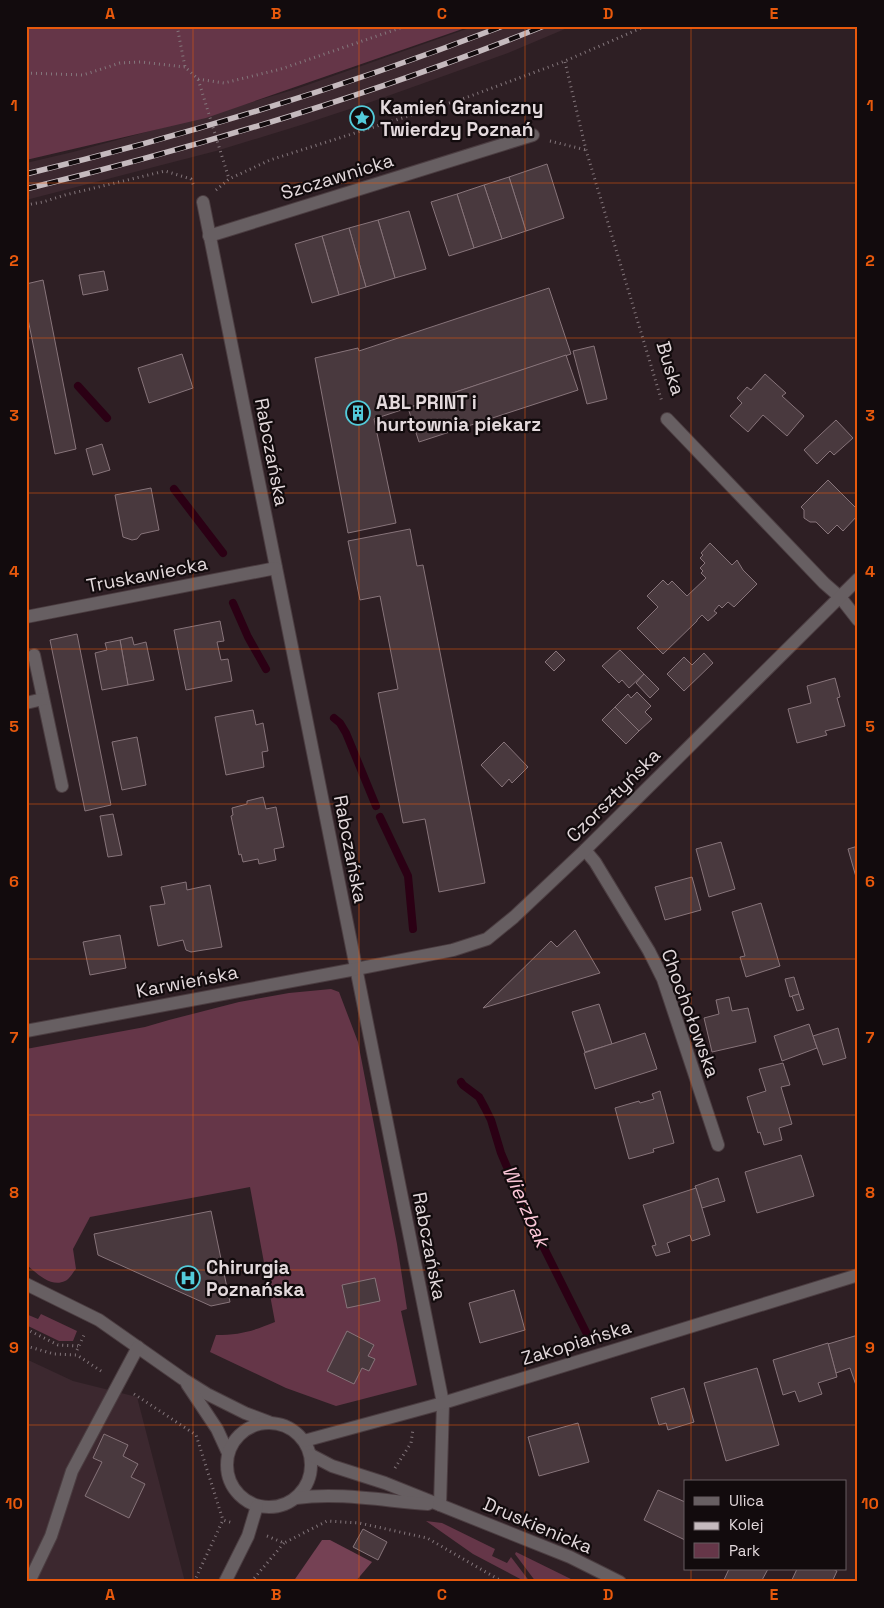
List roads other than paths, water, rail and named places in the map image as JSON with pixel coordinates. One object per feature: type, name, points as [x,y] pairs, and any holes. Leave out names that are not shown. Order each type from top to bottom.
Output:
[{"type":"street","name":"Szczawnicka","points":[[209,236],[532,135]]},
{"type":"street","name":"Rabczańska","points":[[202,202],[443,1403],[440,1505]]},
{"type":"street","name":"Buska","points":[[667,419],[840,597],[858,620]]},
{"type":"street","name":"Truskawiecka","points":[[26,617],[276,568]]},
{"type":"street","name":"Czorsztyńska","points":[[356,969],[454,950],[487,939],[514,917],[585,850],[858,579]]},
{"type":"street","points":[[34,655],[62,786]]},
{"type":"street","points":[[26,703],[43,699]]},
{"type":"street","name":"Chochołowska","points":[[585,850],[595,862],[663,979],[718,1145]]},
{"type":"street","name":"Karwieńska","points":[[26,1030],[356,969]]},
{"type":"street","name":"Zakopiańska","points":[[304,1441],[443,1403],[858,1276]]},
{"type":"street","points":[[26,1284],[99,1320],[183,1379],[215,1398],[245,1413],[269,1422],[283,1424],[295,1431],[304,1441],[311,1455],[312,1471],[306,1486],[296,1498],[284,1505],[271,1507],[258,1506],[246,1500],[236,1491],[229,1479],[226,1466],[228,1452],[234,1440],[244,1430],[256,1424],[269,1422]]},
{"type":"street","points":[[29,1582],[51,1536],[72,1471],[138,1347]]},
{"type":"street","points":[[183,1379],[216,1429],[228,1452]]},
{"type":"street","name":"Druskienicka","points":[[311,1455],[332,1466],[385,1483],[570,1557],[620,1582]]},
{"type":"street","name":"Druskienicka","points":[[296,1498],[341,1496],[440,1505]]},
{"type":"street","points":[[225,1582],[248,1536],[258,1506]]},
{"type":"waterway","name":"Wierzbak","points":[[78,386],[107,418]]},
{"type":"waterway","name":"Wierzbak","points":[[174,489],[223,553]]},
{"type":"waterway","name":"Wierzbak","points":[[233,603],[248,637],[266,669]]},
{"type":"waterway","name":"Wierzbak","points":[[334,718],[340,723],[346,733],[376,806]]},
{"type":"waterway","name":"Wierzbak","points":[[380,817],[408,876],[413,929]]},
{"type":"waterway","name":"Wierzbak","points":[[461,1082],[479,1097],[491,1120],[501,1153],[526,1212],[587,1334]]},
{"type":"railway","points":[[26,174],[147,143],[267,108],[385,69],[503,26]]},
{"type":"railway","points":[[26,189],[157,155],[288,117],[417,74],[544,26]]},
{"type":"place","name":"Kamień Graniczny Twierdzy Poznań","points":[[362,118]]},
{"type":"place","name":"ABL PRINT i hurtownia piekarz","points":[[358,413]]},
{"type":"place","name":"Chirurgia Poznańska","points":[[188,1278]]}]
